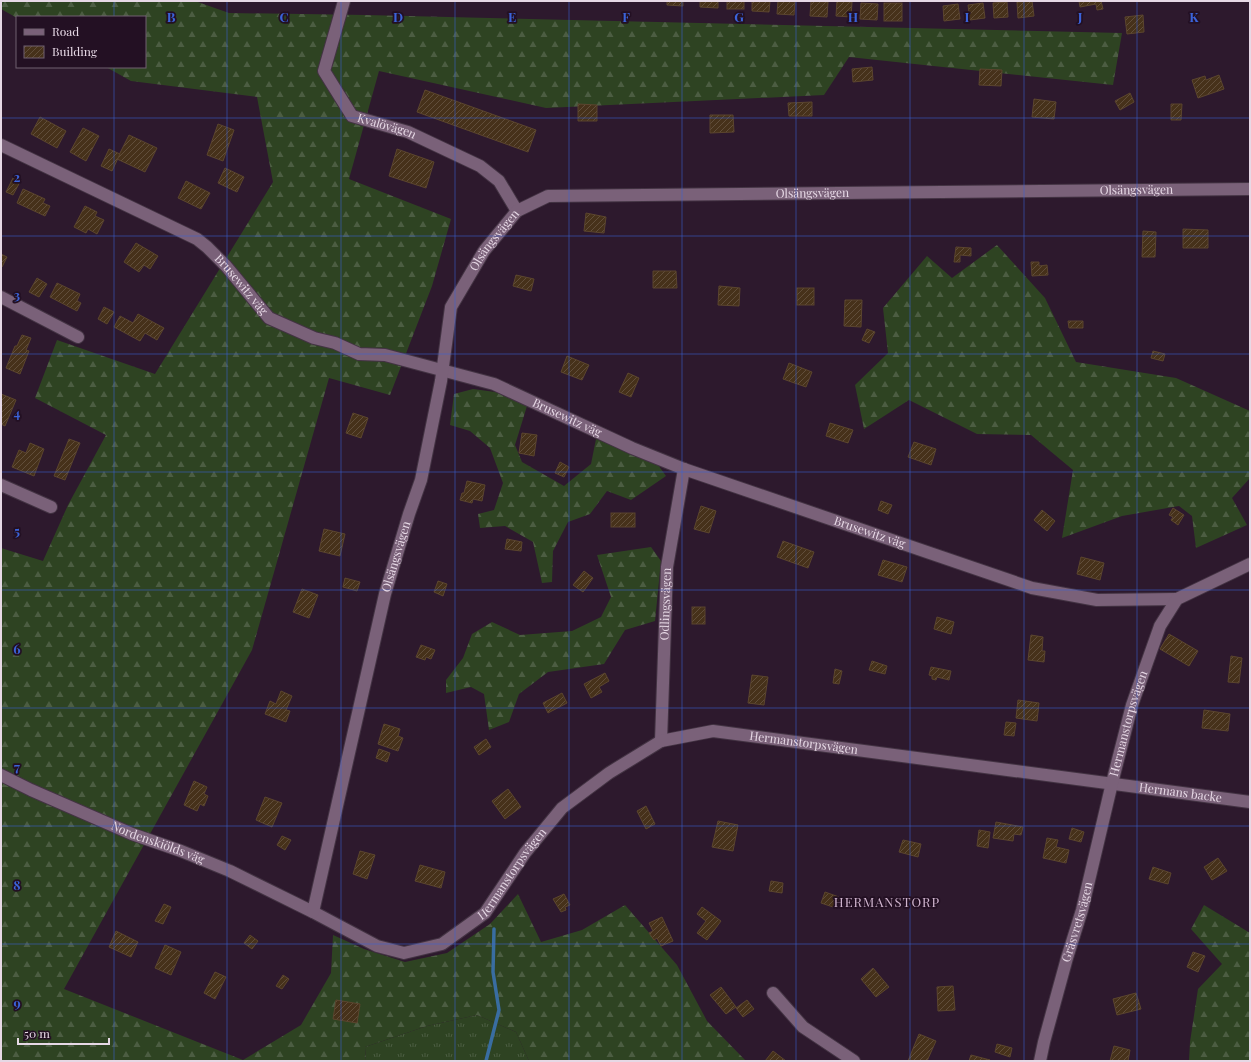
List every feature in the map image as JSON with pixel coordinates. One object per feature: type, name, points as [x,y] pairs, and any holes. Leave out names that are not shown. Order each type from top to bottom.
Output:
[{"type":"street","name":"Kvalövägen","points":[[344,1],[324,71],[352,116],[408,132],[480,166],[499,181],[517,211]]},
{"type":"street","name":"Brusewitz väg","points":[[1,145],[197,239],[226,266],[269,318],[314,338],[334,343],[359,354],[385,355],[494,384],[632,448],[684,469],[1032,588],[1097,600],[1177,599]]},
{"type":"street","name":"Olsängsvägen","points":[[313,912],[385,594],[409,514],[422,480],[442,370],[451,307],[484,251],[517,211],[548,196],[1250,189]]},
{"type":"street","points":[[1,297],[78,337]]},
{"type":"street","name":"Odlingsvägen","points":[[661,741],[667,567],[684,469]]},
{"type":"street","points":[[1,485],[51,508]]},
{"type":"street","points":[[1177,599],[1250,564]]},
{"type":"street","name":"Hermanstorpsvägen","points":[[313,912],[383,948],[404,953],[442,944],[485,913],[525,853],[562,808],[609,773],[661,741],[713,730],[1112,783],[1132,705],[1160,626],[1177,599]]},
{"type":"street","name":"Nordenskiölds väg","points":[[1,775],[31,790],[132,834],[178,850],[230,871],[313,912]]},
{"type":"street","name":"Hermans backe","points":[[1112,783],[1250,802]]},
{"type":"street","name":"Gräsvretsvägen","points":[[1040,1061],[1067,958],[1082,910],[1112,783]]},
{"type":"street","points":[[773,993],[803,1027],[854,1061]]},
{"type":"green space","points":[[1,1],[195,1],[229,13],[1122,33],[1113,85],[849,57],[824,95],[546,108],[379,71],[349,179],[451,219],[432,286],[390,395],[329,378],[252,650],[64,989],[243,1060],[301,1025],[331,973],[333,935],[364,949],[405,962],[447,953],[490,924],[518,894],[541,942],[582,930],[625,905],[677,965],[707,1021],[746,1061],[529,1061],[516,1032],[477,1015],[427,1026],[365,1047],[366,1061],[1,1061],[1,548],[43,561],[68,505],[106,435],[35,398],[57,340],[155,374],[273,182],[257,97],[131,81],[108,68],[146,68],[146,16],[16,16],[16,17],[1,9]]},
{"type":"green space","points":[[997,245],[1045,298],[1076,362],[1176,378],[1250,411],[1250,478],[1232,498],[1247,525],[1196,548],[1192,516],[1179,506],[1122,516],[1062,538],[1073,470],[1031,435],[977,434],[909,400],[864,429],[855,385],[888,353],[883,308],[927,256],[952,278]]},
{"type":"green space","points":[[473,389],[510,394],[527,406],[515,445],[522,462],[564,486],[591,464],[596,439],[656,462],[666,476],[631,500],[607,491],[590,514],[568,522],[553,551],[552,582],[542,583],[533,542],[505,526],[480,528],[478,514],[494,510],[503,483],[490,448],[470,431],[450,425],[454,394]]},
{"type":"green space","points":[[651,547],[661,561],[655,621],[625,630],[604,664],[548,672],[519,694],[509,722],[489,730],[484,694],[471,687],[446,693],[446,680],[463,658],[472,634],[492,622],[520,635],[572,631],[601,617],[611,597],[597,555]]},
{"type":"green space","points":[[1204,905],[1250,933],[1250,1061],[1189,1061],[1190,1042],[1198,989],[1222,964],[1191,929]]},
{"type":"green space","points":[[477,1015],[516,1032],[529,1061],[366,1061],[365,1047],[427,1026]]},
{"type":"building","points":[[667,1],[683,1],[683,6],[667,5]]},
{"type":"building","points":[[700,1],[718,1],[718,8],[700,7]]},
{"type":"building","points":[[727,1],[744,1],[744,9],[727,9]]},
{"type":"building","points":[[752,1],[770,1],[769,12],[752,11]]},
{"type":"building","points":[[778,1],[795,1],[794,15],[777,14]]},
{"type":"building","points":[[811,1],[828,2],[827,17],[810,16]]},
{"type":"building","points":[[837,1],[852,2],[851,17],[836,16]]},
{"type":"building","points":[[1032,1],[1034,16],[1018,18],[1017,2]]},
{"type":"building","points":[[1079,1],[1101,1],[1103,9],[1097,10],[1096,4],[1080,7]]},
{"type":"building","points":[[1007,2],[1008,17],[994,18],[993,3]]},
{"type":"building","points":[[861,3],[878,4],[877,20],[860,19]]},
{"type":"building","points":[[884,3],[902,3],[902,21],[884,21]]},
{"type":"building","points":[[983,3],[985,18],[970,20],[968,5]]},
{"type":"building","points":[[958,4],[960,19],[944,21],[943,6]]},
{"type":"building","points":[[1143,15],[1144,32],[1127,34],[1125,17]]},
{"type":"building","points":[[872,67],[873,80],[853,82],[852,69]]},
{"type":"building","points":[[980,69],[1002,70],[1001,86],[979,85]]},
{"type":"building","points":[[1219,75],[1224,89],[1198,98],[1192,80],[1205,76],[1206,80]]},
{"type":"building","points":[[425,90],[536,130],[528,152],[417,112]]},
{"type":"building","points":[[1130,93],[1134,102],[1120,110],[1115,101]]},
{"type":"building","points":[[1034,99],[1056,102],[1054,119],[1032,117]]},
{"type":"building","points":[[812,102],[812,116],[789,116],[788,103]]},
{"type":"building","points":[[578,104],[597,105],[597,121],[578,121]]},
{"type":"building","points":[[1171,104],[1182,104],[1181,120],[1171,120]]},
{"type":"building","points":[[710,115],[733,115],[734,132],[710,133]]},
{"type":"building","points":[[40,117],[66,131],[57,148],[31,134]]},
{"type":"building","points":[[218,124],[234,130],[223,161],[207,155]]},
{"type":"building","points":[[83,128],[99,136],[86,161],[70,152]]},
{"type":"building","points":[[129,135],[157,148],[145,172],[117,159]]},
{"type":"building","points":[[109,149],[120,154],[112,171],[101,166]]},
{"type":"building","points":[[397,149],[434,162],[426,188],[389,176]]},
{"type":"building","points":[[225,168],[244,177],[237,192],[218,183]]},
{"type":"building","points":[[14,176],[21,180],[13,195],[6,192]]},
{"type":"building","points":[[186,181],[210,193],[201,209],[178,198]]},
{"type":"building","points":[[23,189],[45,199],[43,203],[50,206],[45,216],[17,203]]},
{"type":"building","points":[[85,206],[97,212],[95,216],[104,220],[97,234],[88,229],[86,233],[74,227]]},
{"type":"building","points":[[586,213],[606,217],[604,233],[584,231]]},
{"type":"building","points":[[1183,229],[1208,230],[1208,248],[1183,248]]},
{"type":"building","points":[[1143,231],[1156,232],[1155,257],[1142,257]]},
{"type":"building","points":[[136,243],[158,256],[150,269],[144,265],[139,272],[124,262]]},
{"type":"building","points":[[956,247],[971,248],[971,256],[960,255],[960,262],[954,262]]},
{"type":"building","points":[[1,254],[7,257],[2,267],[1,267]]},
{"type":"building","points":[[1031,262],[1039,262],[1039,266],[1047,265],[1048,275],[1032,276]]},
{"type":"building","points":[[653,271],[676,271],[677,288],[653,288]]},
{"type":"building","points":[[516,275],[534,279],[531,291],[513,286]]},
{"type":"building","points":[[37,278],[47,284],[39,297],[29,292]]},
{"type":"building","points":[[57,283],[80,294],[77,301],[81,303],[77,311],[50,297]]},
{"type":"building","points":[[719,286],[740,288],[739,306],[718,305]]},
{"type":"building","points":[[797,288],[814,288],[814,305],[797,305]]},
{"type":"building","points":[[845,300],[862,300],[861,327],[844,326]]},
{"type":"building","points":[[104,307],[114,312],[107,324],[98,319]]},
{"type":"building","points":[[138,314],[164,328],[157,340],[145,333],[140,341],[114,327],[120,316],[133,323]]},
{"type":"building","points":[[1068,321],[1083,321],[1083,328],[1069,328]]},
{"type":"building","points":[[867,329],[875,332],[869,343],[862,340]]},
{"type":"building","points":[[22,335],[31,338],[26,350],[29,351],[20,374],[6,368],[15,346],[17,346]]},
{"type":"building","points":[[1153,351],[1165,354],[1163,361],[1151,358]]},
{"type":"building","points":[[567,356],[589,365],[582,380],[561,372]]},
{"type":"building","points":[[789,363],[812,372],[806,387],[783,379]]},
{"type":"building","points":[[628,373],[639,378],[631,397],[619,392]]},
{"type":"building","points":[[1,394],[16,400],[5,426],[1,424]]},
{"type":"building","points":[[353,413],[368,418],[361,438],[346,433]]},
{"type":"building","points":[[830,423],[853,430],[848,443],[826,436]]},
{"type":"building","points":[[522,433],[537,435],[534,456],[519,453]]},
{"type":"building","points":[[69,439],[80,443],[65,480],[54,476]]},
{"type":"building","points":[[914,442],[936,449],[931,465],[908,457]]},
{"type":"building","points":[[30,443],[44,449],[34,476],[12,467],[19,450],[26,453]]},
{"type":"building","points":[[560,462],[569,467],[564,477],[555,473]]},
{"type":"building","points":[[467,481],[485,485],[482,501],[473,499],[472,503],[460,500],[462,493],[464,493]]},
{"type":"building","points":[[881,501],[892,505],[888,514],[878,510]]},
{"type":"building","points":[[701,506],[716,511],[709,533],[694,529]]},
{"type":"building","points":[[1173,508],[1184,515],[1178,525],[1171,520],[1173,517],[1169,515]]},
{"type":"building","points":[[1042,510],[1055,521],[1047,531],[1034,520]]},
{"type":"building","points":[[611,513],[635,513],[635,527],[611,527]]},
{"type":"building","points":[[324,529],[345,534],[340,556],[319,551]]},
{"type":"building","points":[[507,539],[522,542],[521,551],[505,549]]},
{"type":"building","points":[[783,541],[814,552],[808,568],[777,557]]},
{"type":"building","points":[[1081,557],[1104,563],[1100,580],[1077,574]]},
{"type":"building","points":[[883,560],[907,567],[902,582],[878,575]]},
{"type":"building","points":[[584,571],[593,578],[583,592],[573,585]]},
{"type":"building","points":[[345,578],[360,582],[357,591],[343,587]]},
{"type":"building","points":[[438,581],[447,584],[443,596],[434,592]]},
{"type":"building","points":[[302,589],[318,595],[309,618],[293,612]]},
{"type":"building","points":[[692,607],[705,607],[705,624],[692,624]]},
{"type":"building","points":[[937,617],[954,622],[951,634],[934,629]]},
{"type":"building","points":[[1169,634],[1198,651],[1189,666],[1160,649]]},
{"type":"building","points":[[1031,635],[1043,637],[1042,651],[1045,651],[1044,662],[1028,660]]},
{"type":"building","points":[[421,645],[435,650],[431,659],[426,657],[425,660],[416,657]]},
{"type":"building","points":[[1231,656],[1242,658],[1239,683],[1228,682]]},
{"type":"building","points":[[872,661],[887,666],[885,674],[869,670]]},
{"type":"building","points":[[931,667],[951,671],[949,680],[937,677],[936,680],[932,679],[932,676],[929,675]]},
{"type":"building","points":[[835,669],[842,671],[839,684],[833,683]]},
{"type":"building","points":[[605,673],[609,681],[599,687],[602,692],[591,698],[584,684]]},
{"type":"building","points":[[752,675],[768,677],[764,705],[748,703]]},
{"type":"building","points":[[281,691],[292,696],[286,710],[290,711],[286,722],[265,714],[270,701],[276,704]]},
{"type":"building","points":[[562,693],[567,703],[548,713],[543,703]]},
{"type":"building","points":[[1018,700],[1039,703],[1037,721],[1016,718]]},
{"type":"building","points":[[1204,710],[1230,714],[1228,731],[1202,728]]},
{"type":"building","points":[[1006,722],[1016,723],[1014,736],[1004,735]]},
{"type":"building","points":[[384,724],[400,729],[398,736],[403,738],[398,751],[378,744]]},
{"type":"building","points":[[486,739],[491,747],[479,755],[474,747]]},
{"type":"building","points":[[379,749],[390,753],[387,762],[376,758]]},
{"type":"building","points":[[194,781],[207,787],[204,794],[208,796],[204,806],[200,804],[197,811],[184,805]]},
{"type":"building","points":[[508,789],[521,807],[505,819],[492,801]]},
{"type":"building","points":[[265,797],[282,803],[272,827],[256,820]]},
{"type":"building","points":[[646,806],[655,824],[646,829],[637,811]]},
{"type":"building","points":[[718,821],[738,825],[733,851],[712,847]]},
{"type":"building","points":[[996,822],[1023,827],[1021,835],[1014,834],[1013,841],[993,838]]},
{"type":"building","points":[[1072,828],[1084,832],[1081,842],[1069,839]]},
{"type":"building","points":[[979,830],[990,832],[988,848],[977,846]]},
{"type":"building","points":[[282,836],[291,840],[285,850],[277,845]]},
{"type":"building","points":[[1047,838],[1058,840],[1056,847],[1069,850],[1066,863],[1043,858]]},
{"type":"building","points":[[903,840],[921,844],[918,857],[899,852]]},
{"type":"building","points":[[360,851],[375,855],[367,879],[353,874]]},
{"type":"building","points":[[1218,858],[1227,871],[1212,880],[1204,867]]},
{"type":"building","points":[[420,865],[445,872],[441,888],[415,881]]},
{"type":"building","points":[[1153,867],[1171,873],[1168,884],[1149,879]]},
{"type":"building","points":[[771,881],[783,883],[782,893],[769,891]]},
{"type":"building","points":[[825,892],[839,897],[836,908],[821,903]]},
{"type":"building","points":[[564,894],[570,905],[565,907],[566,910],[561,912],[553,899]]},
{"type":"building","points":[[164,904],[171,907],[163,924],[155,921]]},
{"type":"building","points":[[702,907],[721,921],[707,940],[697,933],[706,921],[697,914]]},
{"type":"building","points":[[662,917],[673,941],[661,946],[657,938],[654,940],[649,933],[653,931],[649,923]]},
{"type":"building","points":[[116,931],[138,942],[131,957],[109,947]]},
{"type":"building","points":[[250,935],[258,941],[252,949],[244,943]]},
{"type":"building","points":[[165,945],[181,952],[171,975],[155,968]]},
{"type":"building","points":[[1193,952],[1205,956],[1198,972],[1187,967]]},
{"type":"building","points":[[873,968],[889,987],[876,997],[861,979]]},
{"type":"building","points":[[215,972],[226,977],[215,999],[204,993]]},
{"type":"building","points":[[283,975],[289,979],[282,989],[276,986]]},
{"type":"building","points":[[953,986],[955,1010],[938,1011],[937,987]]},
{"type":"building","points":[[721,987],[736,1007],[726,1014],[710,995]]},
{"type":"building","points":[[1136,993],[1141,1009],[1117,1015],[1113,999]]},
{"type":"building","points":[[336,1000],[360,1004],[357,1023],[333,1019]]},
{"type":"building","points":[[747,1000],[754,1009],[743,1017],[736,1008]]},
{"type":"building","points":[[919,1034],[936,1041],[927,1061],[908,1061]]},
{"type":"building","points":[[997,1044],[1012,1048],[1010,1057],[995,1052]]},
{"type":"building","points":[[1114,1046],[1130,1050],[1128,1061],[1110,1061]]},
{"type":"building","points":[[773,1051],[786,1061],[765,1061]]},
{"type":"building","points":[[971,1055],[990,1060],[969,1061]]},
{"type":"waterway","points":[[486,1061],[499,1010],[493,972],[494,929]]},
{"type":"district","name":"HERMANSTORP","points":[[887,902]]}]
